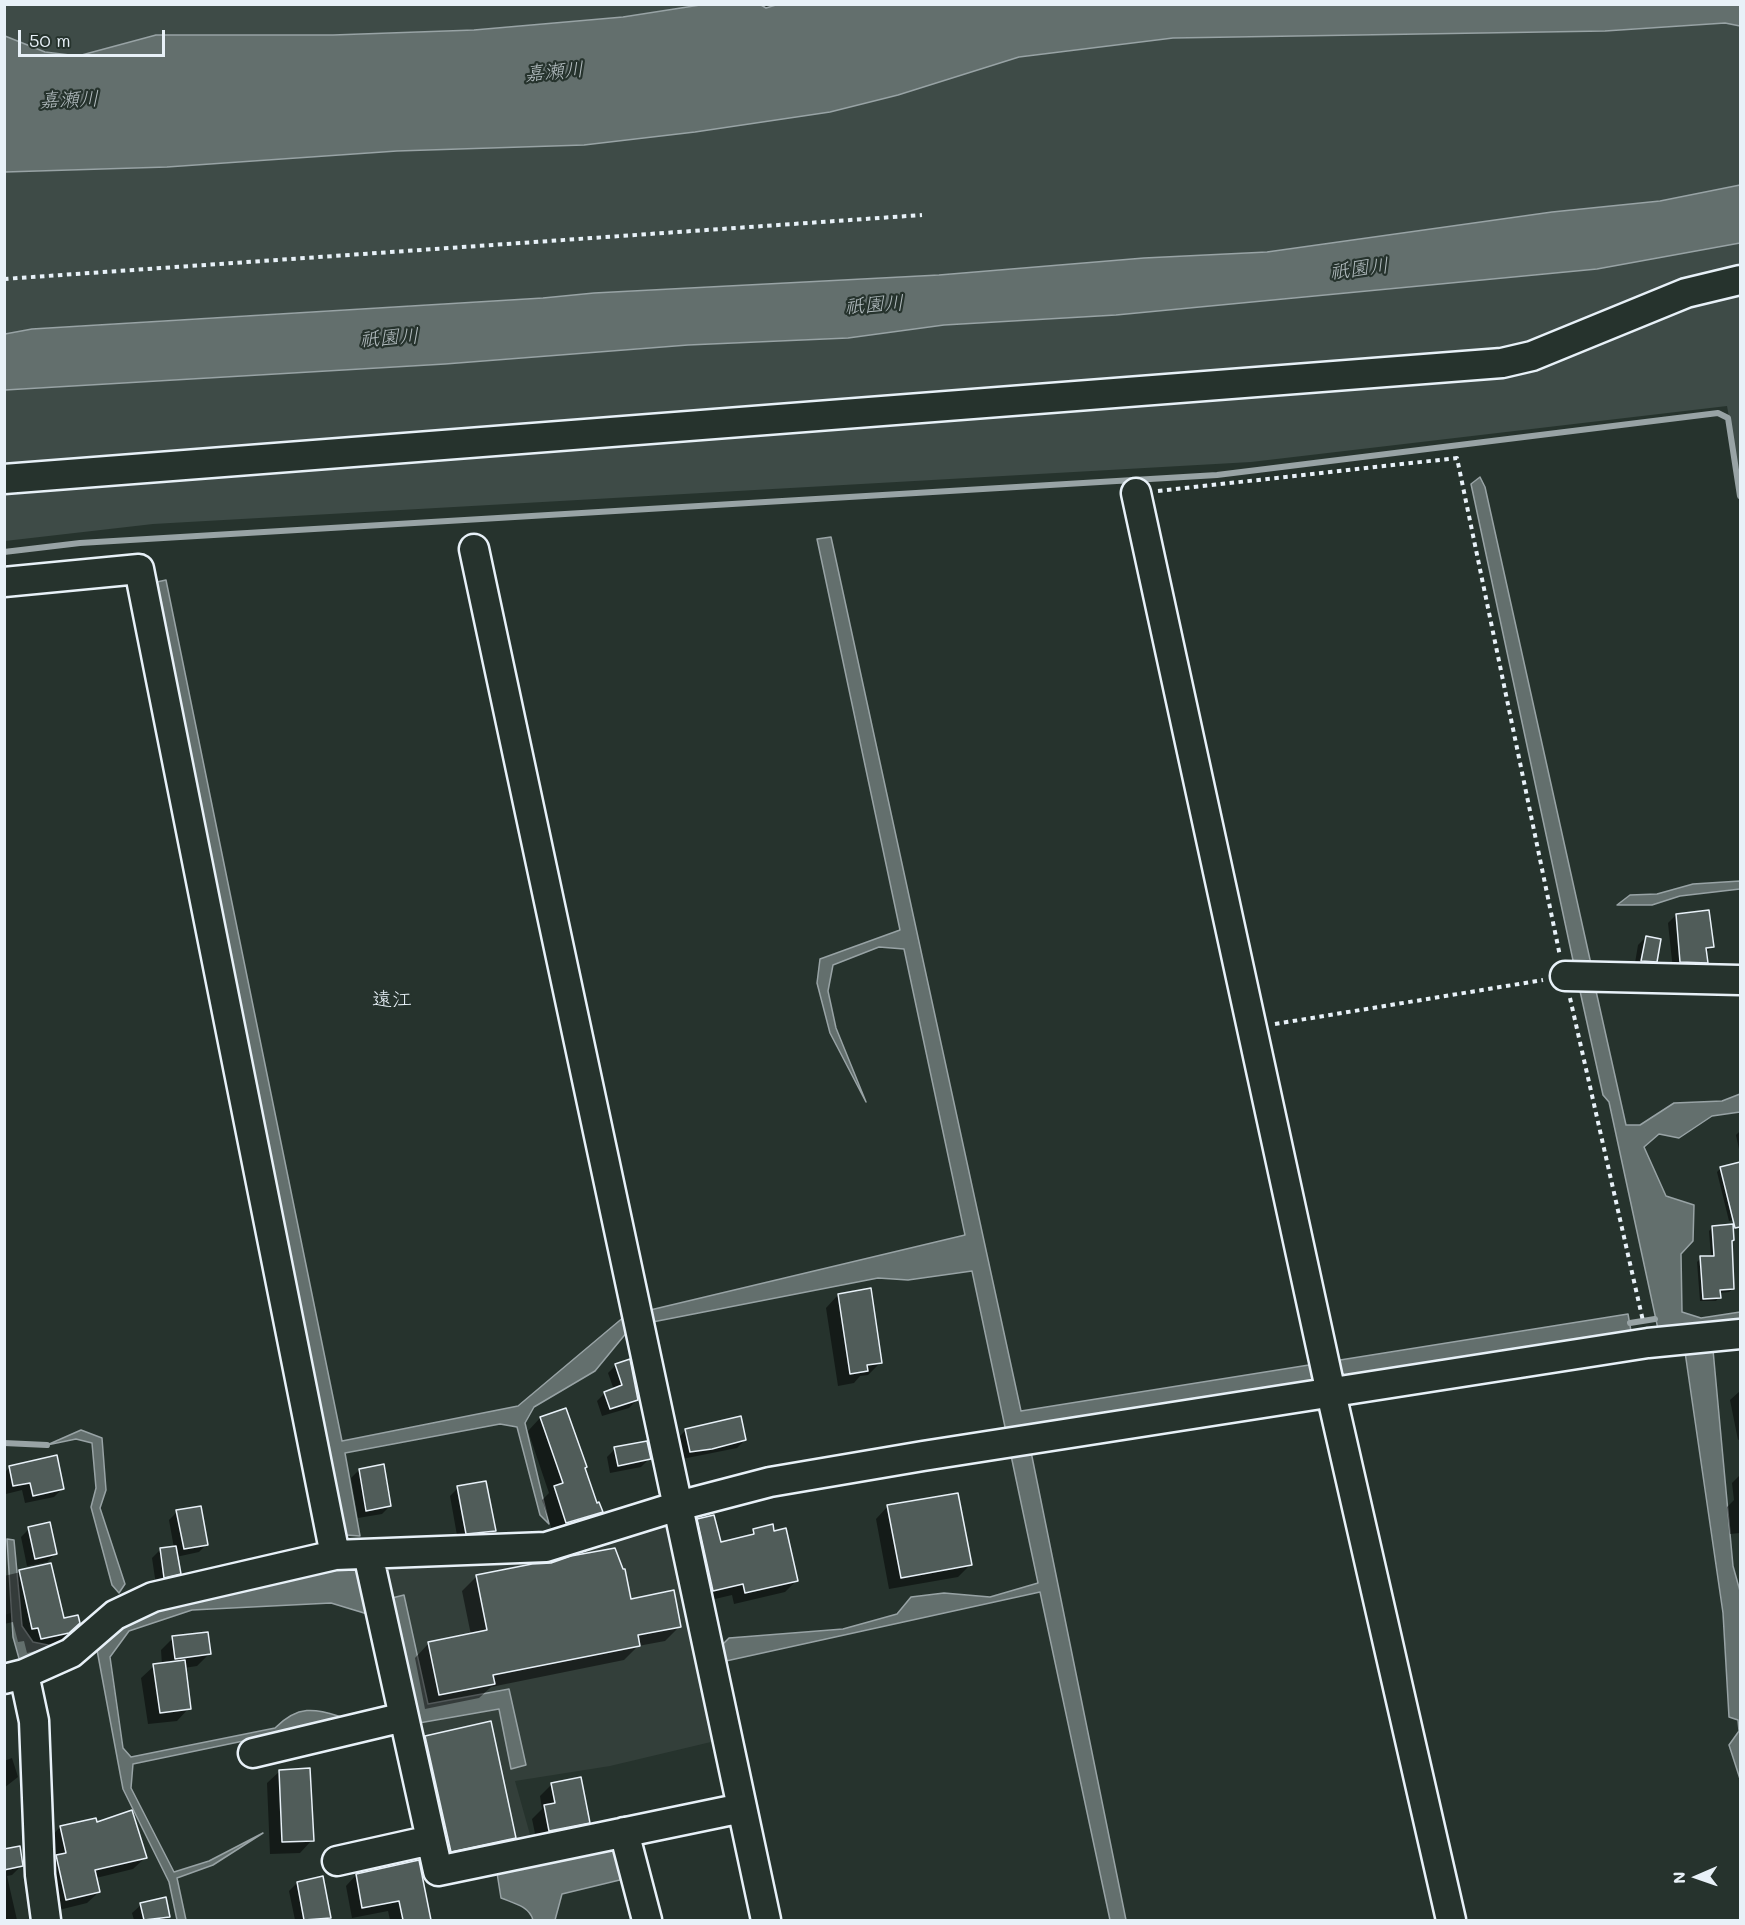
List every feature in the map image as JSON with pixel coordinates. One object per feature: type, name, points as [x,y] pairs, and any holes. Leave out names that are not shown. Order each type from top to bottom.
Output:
[{"type":"street","points":[[4,479],[1502,363],[1532,356],[1686,293],[1740,280]]},
{"type":"street","points":[[1136,494],[1328,1378],[1451,1920]]},
{"type":"street","points":[[474,549],[766,1920]]},
{"type":"street","points":[[4,582],[139,569],[335,1556]]},
{"type":"street","points":[[1578,977],[1740,980]]},
{"type":"street","points":[[46,1920],[40,1875],[34,1721],[14,1676],[71,1653],[115,1616],[153,1597],[335,1556],[546,1547],[678,1506],[770,1482],[1034,1440],[1328,1378],[1740,1334]]},
{"type":"street","points":[[368,1554],[438,1871],[742,1808]]},
{"type":"street","points":[[253,1752],[404,1717]]},
{"type":"street","points":[[624,1832],[647,1920]]},
{"type":"street","points":[[337,1861],[431,1840]]},
{"type":"path","points":[[4,279],[922,215]]},
{"type":"path","points":[[1136,494],[1457,458],[1578,977],[1641,1313]]},
{"type":"path","points":[[1253,1028],[1578,977]]},
{"type":"shaded area","points":[[4,5],[700,5],[623,17],[474,30],[333,35],[156,35],[78,56],[45,52],[5,36]]},
{"type":"shaded area","points":[[1725,23],[1740,26],[1740,185],[1660,201],[1552,212],[1267,252],[1144,258],[939,275],[594,293],[32,329],[5,334],[5,172],[167,167],[397,151],[898,95],[1019,57],[1173,38],[1605,31]]},
{"type":"shaded area","points":[[1740,243],[1740,478],[1727,406],[1251,462],[153,524],[5,541],[5,390],[445,364],[688,345],[848,338],[944,325],[1116,315],[1597,269]]},
{"type":"shaded area","points":[[686,1514],[732,1737],[610,1766],[515,1781],[536,1856],[444,1877],[378,1559]]},
{"type":"shaded area","points":[[5,1538],[7,1539],[11,1613],[5,1615]]},
{"type":"water","name":"嘉瀬川","points":[[779,4],[1740,4],[1740,26],[1725,23],[1605,31],[1173,38],[1019,57],[898,95],[830,112],[695,132],[584,145],[397,151],[167,167],[5,172],[5,36],[45,52],[78,56],[156,35],[333,35],[474,30],[623,17],[700,5],[761,5],[766,8]]},
{"type":"water","name":"祇園川","points":[[1740,185],[1740,243],[1597,269],[1116,315],[944,325],[848,338],[688,345],[445,364],[5,390],[5,334],[32,329],[594,293],[939,275],[1144,258],[1267,252],[1552,212],[1660,201]]},
{"type":"water","points":[[1480,477],[1485,487],[1591,964],[1574,965],[1471,484]]},
{"type":"water","points":[[831,537],[1021,1411],[1628,1314],[1631,1331],[1026,1427],[1126,1920],[1110,1920],[1040,1592],[726,1661],[719,1648],[729,1638],[843,1629],[897,1614],[911,1597],[944,1593],[990,1597],[1038,1583],[972,1271],[908,1280],[878,1278],[632,1326],[595,1371],[534,1407],[525,1423],[549,1524],[540,1515],[517,1427],[500,1424],[345,1453],[360,1536],[346,1535],[152,583],[166,580],[342,1441],[518,1406],[625,1316],[965,1235],[904,949],[879,947],[833,965],[828,991],[836,1028],[866,1102],[830,1033],[817,983],[820,959],[900,930],[817,539]]},
{"type":"water","points":[[1740,881],[1740,889],[1680,896],[1652,905],[1617,905],[1630,895],[1657,894],[1693,884]]},
{"type":"water","points":[[1580,991],[1596,991],[1626,1125],[1640,1125],[1674,1103],[1722,1101],[1740,1094],[1740,1112],[1712,1116],[1679,1138],[1659,1134],[1644,1147],[1666,1196],[1694,1205],[1693,1241],[1681,1254],[1682,1312],[1701,1318],[1740,1312],[1740,1325],[1713,1350],[1733,1566],[1740,1591],[1740,1779],[1729,1745],[1739,1731],[1738,1720],[1729,1717],[1723,1613],[1685,1352],[1658,1329],[1609,1102],[1603,1095]]},
{"type":"water","points":[[81,1430],[102,1438],[106,1490],[100,1508],[125,1584],[119,1593],[112,1585],[91,1507],[96,1488],[92,1443],[76,1439],[47,1445]]},
{"type":"water","points":[[7,1539],[14,1540],[22,1626],[33,1642],[58,1647],[20,1662],[13,1637]]},
{"type":"water","points":[[359,1566],[388,1599],[404,1595],[428,1704],[509,1689],[526,1765],[511,1769],[499,1709],[419,1723],[397,1623],[331,1603],[192,1610],[129,1631],[110,1657],[123,1748],[131,1757],[275,1728],[293,1714],[301,1711],[318,1711],[349,1719],[133,1764],[131,1788],[174,1872],[209,1861],[263,1833],[213,1865],[177,1878],[186,1920],[177,1920],[169,1882],[123,1789],[97,1650],[127,1622],[170,1603]]},
{"type":"water","points":[[616,1844],[628,1878],[562,1894],[555,1920],[533,1920],[524,1908],[501,1898],[497,1873]]},
{"type":"building","points":[[1709,910],[1714,947],[1706,948],[1708,963],[1680,962],[1676,914]]},
{"type":"building","points":[[1646,936],[1661,939],[1657,962],[1641,961]]},
{"type":"building","points":[[1740,1162],[1740,1227],[1735,1228],[1720,1167]]},
{"type":"building","points":[[1733,1224],[1734,1289],[1720,1290],[1721,1298],[1703,1299],[1700,1256],[1714,1256],[1712,1226]]},
{"type":"building","points":[[871,1288],[882,1363],[867,1365],[868,1371],[850,1374],[838,1294]]},
{"type":"building","points":[[630,1359],[638,1400],[610,1409],[604,1392],[622,1385],[615,1364]]},
{"type":"building","points":[[566,1408],[597,1503],[599,1502],[603,1512],[566,1523],[554,1486],[563,1483],[540,1417]]},
{"type":"building","points":[[741,1416],[746,1440],[690,1452],[685,1429]]},
{"type":"building","points":[[647,1441],[651,1459],[618,1466],[614,1447]]},
{"type":"building","points":[[57,1455],[64,1489],[33,1496],[30,1483],[13,1486],[9,1466]]},
{"type":"building","points":[[384,1464],[391,1506],[366,1511],[359,1469]]},
{"type":"building","points":[[486,1481],[496,1531],[466,1534],[457,1486]]},
{"type":"building","points":[[958,1493],[972,1565],[901,1578],[887,1505]]},
{"type":"building","points":[[201,1506],[208,1545],[184,1549],[176,1510]]},
{"type":"building","points":[[714,1515],[721,1542],[754,1534],[753,1529],[773,1524],[774,1531],[786,1528],[798,1581],[745,1593],[743,1584],[713,1591],[697,1519]]},
{"type":"building","points":[[50,1522],[57,1554],[35,1559],[28,1527]]},
{"type":"building","points":[[176,1546],[181,1574],[164,1578],[160,1548]]},
{"type":"building","points":[[615,1548],[623,1569],[625,1569],[631,1599],[674,1590],[681,1627],[638,1635],[640,1646],[493,1675],[495,1684],[439,1695],[428,1642],[487,1630],[476,1575],[532,1564],[551,1563],[571,1556]]},
{"type":"building","points":[[51,1563],[64,1618],[78,1615],[80,1623],[69,1633],[41,1639],[38,1628],[32,1629],[19,1570]]},
{"type":"building","points":[[208,1632],[211,1654],[175,1659],[172,1636]]},
{"type":"building","points":[[185,1660],[191,1709],[160,1713],[153,1664]]},
{"type":"building","points":[[491,1721],[516,1838],[451,1852],[425,1736]]},
{"type":"building","points":[[310,1768],[314,1841],[282,1842],[279,1770]]},
{"type":"building","points":[[581,1777],[590,1823],[549,1831],[544,1805],[555,1803],[551,1783]]},
{"type":"building","points":[[132,1810],[147,1858],[95,1870],[100,1892],[66,1900],[56,1855],[66,1853],[60,1826],[96,1818],[97,1822]]},
{"type":"building","points":[[20,1846],[23,1866],[4,1870],[4,1849]]},
{"type":"building","points":[[419,1860],[431,1920],[403,1920],[399,1901],[362,1908],[356,1874]]},
{"type":"building","points":[[323,1876],[331,1918],[304,1920],[297,1882]]},
{"type":"building","points":[[166,1897],[170,1917],[144,1920],[140,1903]]},
{"type":"waterway","points":[[4,552],[80,543],[1217,475],[1718,413],[1728,418],[1740,496]]},
{"type":"waterway","points":[[1630,1323],[1655,1319]]},
{"type":"waterway","points":[[4,1443],[47,1445]]},
{"type":"district","name":"遠江","points":[[392,1000]]}]
